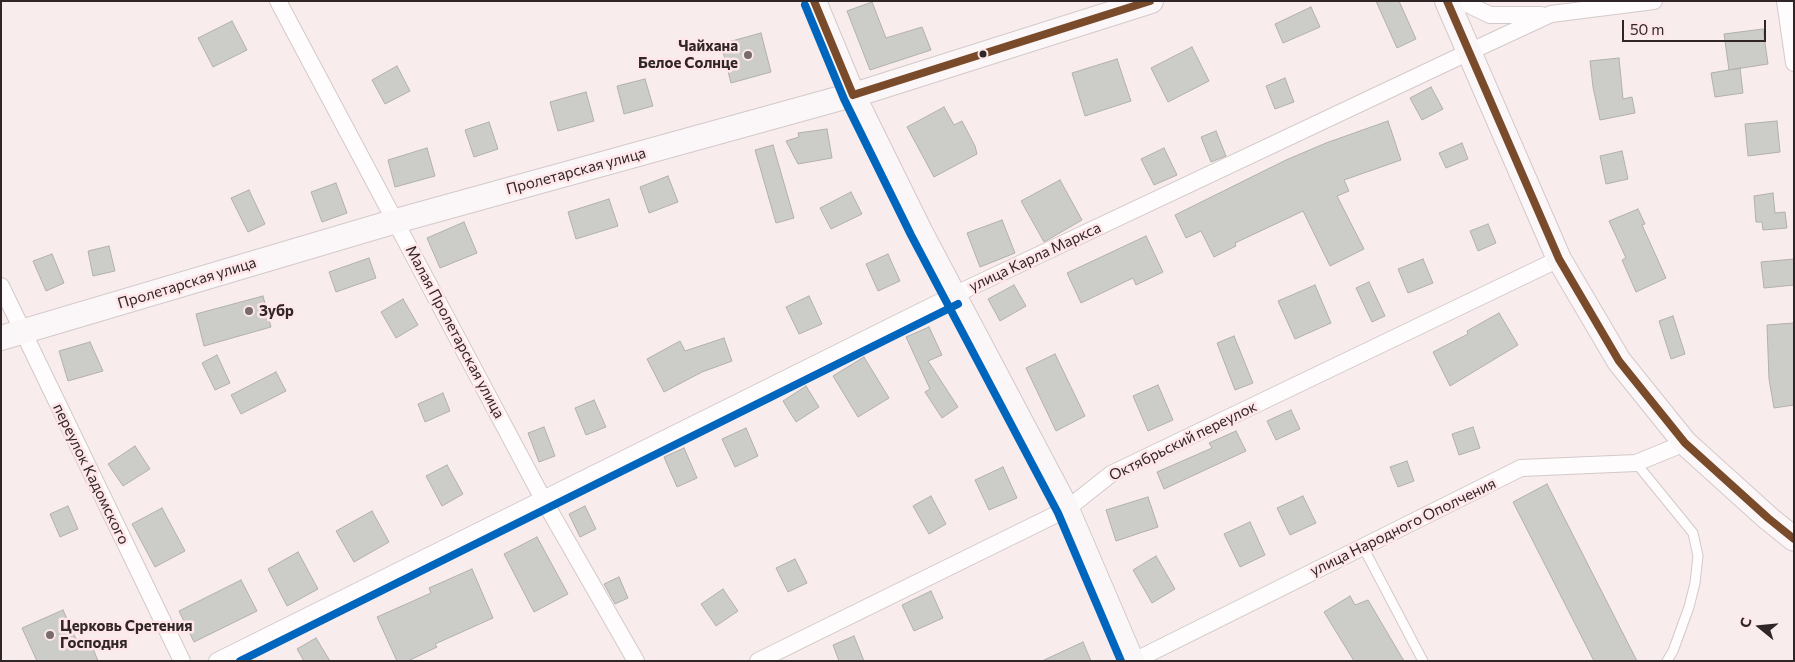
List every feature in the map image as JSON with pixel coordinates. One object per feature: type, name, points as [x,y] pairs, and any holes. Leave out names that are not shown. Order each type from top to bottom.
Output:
[{"type":"main road","points":[[814,1],[853,95],[920,231],[1067,509],[1133,661]]},
{"type":"main road","name":"Пролетарская улица","points":[[12,335],[396,221],[853,95],[1151,1]]},
{"type":"main road","points":[[1447,1],[1559,259],[1620,361],[1685,443],[1794,539]]},
{"type":"street","name":"Малая Пролетарская улица","points":[[278,1],[543,499],[636,661]]},
{"type":"street","points":[[1461,1],[1490,15],[1521,16],[1551,14]]},
{"type":"street","name":"улица Карла Маркса","points":[[217,661],[954,295],[1551,14],[1654,1]]},
{"type":"street","points":[[1785,1],[1794,63]]},
{"type":"street","name":"Октябрьский переулок","points":[[758,661],[1067,509],[1111,474],[1559,259]]},
{"type":"street","name":"переулок Кадомского","points":[[1,286],[12,335],[182,661]]},
{"type":"street","name":"улица Народного Ополчения","points":[[1133,661],[1522,468],[1636,463],[1685,443]]},
{"type":"lane","points":[[1636,463],[1693,533],[1698,556],[1695,583],[1689,607],[1673,651],[1666,661]]},
{"type":"lane","points":[[1363,547],[1424,661]]},
{"type":"building","points":[[1376,1],[1399,1],[1416,39],[1397,48]]},
{"type":"building","points":[[872,2],[886,38],[922,27],[931,50],[870,70],[847,11]]},
{"type":"building","points":[[1311,7],[1320,27],[1283,43],[1275,24]]},
{"type":"building","points":[[232,21],[247,50],[213,67],[198,38]]},
{"type":"building","points":[[1763,29],[1768,64],[1729,70],[1724,34]]},
{"type":"building","points":[[761,33],[771,72],[731,83],[721,44]]},
{"type":"building","points":[[1192,47],[1209,81],[1168,102],[1151,68]]},
{"type":"building","points":[[1619,58],[1623,99],[1632,97],[1635,113],[1600,120],[1590,61]]},
{"type":"building","points":[[1117,59],[1131,101],[1085,116],[1072,73]]},
{"type":"building","points":[[397,66],[410,91],[385,104],[372,80]]},
{"type":"building","points":[[1740,68],[1743,93],[1715,97],[1711,73]]},
{"type":"building","points":[[1285,78],[1294,102],[1275,109],[1266,86]]},
{"type":"building","points":[[645,79],[653,106],[624,114],[617,86]]},
{"type":"building","points":[[1431,87],[1443,109],[1422,120],[1410,98]]},
{"type":"building","points":[[586,92],[594,121],[558,131],[550,102]]},
{"type":"building","points":[[944,107],[954,125],[962,121],[977,154],[934,177],[907,127]]},
{"type":"building","points":[[1388,121],[1401,160],[1344,180],[1349,191],[1337,196],[1364,249],[1330,266],[1303,211],[1235,243],[1236,246],[1214,257],[1201,231],[1186,238],[1175,215],[1286,160],[1326,143]]},
{"type":"building","points":[[1777,121],[1780,152],[1748,156],[1745,124]]},
{"type":"building","points":[[489,122],[498,149],[474,157],[465,130]]},
{"type":"building","points":[[827,129],[832,158],[798,164],[786,141],[799,137],[798,133]]},
{"type":"building","points":[[1216,131],[1226,156],[1211,162],[1201,137]]},
{"type":"building","points":[[1462,143],[1468,159],[1446,168],[1439,153]]},
{"type":"building","points":[[773,145],[794,218],[776,223],[755,150]]},
{"type":"building","points":[[427,148],[435,176],[395,187],[388,160]]},
{"type":"building","points":[[1164,148],[1177,175],[1154,185],[1141,159]]},
{"type":"building","points":[[1622,151],[1628,179],[1606,184],[1600,156]]},
{"type":"building","points":[[668,176],[678,202],[649,213],[640,187]]},
{"type":"building","points":[[1060,180],[1082,220],[1044,242],[1021,201]]},
{"type":"building","points":[[336,183],[347,213],[322,222],[311,192]]},
{"type":"building","points":[[249,190],[265,224],[248,232],[231,198]]},
{"type":"building","points":[[851,192],[862,214],[831,229],[820,208]]},
{"type":"building","points":[[1773,193],[1775,213],[1785,212],[1787,228],[1763,230],[1762,222],[1756,222],[1754,196]]},
{"type":"building","points":[[609,199],[618,226],[576,239],[568,212]]},
{"type":"building","points":[[1638,209],[1645,224],[1642,225],[1666,278],[1636,292],[1622,260],[1626,258],[1609,221]]},
{"type":"building","points":[[1002,220],[1015,253],[980,267],[967,233]]},
{"type":"building","points":[[464,222],[477,253],[440,268],[427,238]]},
{"type":"building","points":[[1488,224],[1496,243],[1478,251],[1470,231]]},
{"type":"building","points":[[1146,236],[1163,272],[1136,285],[1133,278],[1081,303],[1067,273]]},
{"type":"building","points":[[109,246],[115,271],[93,276],[88,251]]},
{"type":"building","points":[[52,254],[64,283],[46,291],[33,261]]},
{"type":"building","points":[[888,254],[900,281],[878,291],[866,264]]},
{"type":"building","points":[[369,258],[376,278],[336,292],[329,272]]},
{"type":"building","points":[[1423,259],[1433,283],[1408,293],[1398,269]]},
{"type":"building","points":[[1794,259],[1794,285],[1764,288],[1761,262]]},
{"type":"building","points":[[1369,282],[1385,316],[1372,322],[1356,288]]},
{"type":"building","points":[[1014,285],[1026,306],[1000,321],[988,299]]},
{"type":"building","points":[[1315,285],[1331,323],[1295,339],[1278,301]]},
{"type":"building","points":[[263,296],[271,327],[204,346],[196,314]]},
{"type":"building","points":[[809,296],[822,324],[799,334],[786,307]]},
{"type":"building","points":[[403,299],[418,325],[396,338],[381,312]]},
{"type":"building","points":[[1499,313],[1518,345],[1450,386],[1433,352],[1468,334],[1467,331]]},
{"type":"building","points":[[1673,316],[1685,354],[1671,359],[1659,321]]},
{"type":"building","points":[[1794,323],[1794,405],[1774,408],[1769,379],[1767,325]]},
{"type":"building","points":[[929,327],[942,355],[928,361],[958,407],[942,418],[925,392],[930,389],[906,337]]},
{"type":"building","points":[[1234,336],[1253,383],[1235,390],[1217,343]]},
{"type":"building","points":[[724,338],[732,361],[702,372],[664,392],[647,359],[680,341],[685,351]]},
{"type":"building","points":[[90,342],[103,371],[68,381],[59,351]]},
{"type":"building","points":[[1055,354],[1085,416],[1056,431],[1026,368]]},
{"type":"building","points":[[217,355],[230,383],[215,390],[202,363]]},
{"type":"building","points":[[864,357],[889,398],[858,417],[833,376]]},
{"type":"building","points":[[276,372],[286,391],[241,414],[231,395]]},
{"type":"building","points":[[1158,385],[1173,420],[1148,431],[1133,396]]},
{"type":"building","points":[[806,386],[819,407],[796,422],[783,401]]},
{"type":"building","points":[[443,393],[450,411],[425,422],[418,404]]},
{"type":"building","points":[[594,400],[606,427],[586,435],[575,408]]},
{"type":"building","points":[[1291,410],[1300,429],[1276,440],[1267,421]]},
{"type":"building","points":[[544,427],[555,456],[539,462],[528,433]]},
{"type":"building","points":[[1473,427],[1480,448],[1459,455],[1452,434]]},
{"type":"building","points":[[746,428],[758,456],[735,467],[722,439]]},
{"type":"building","points":[[1236,431],[1246,451],[1164,489],[1157,472],[1212,448],[1209,443]]},
{"type":"building","points":[[135,446],[150,469],[123,486],[108,464]]},
{"type":"building","points":[[684,448],[697,478],[677,487],[664,457]]},
{"type":"building","points":[[1407,461],[1414,481],[1398,487],[1390,467]]},
{"type":"building","points":[[447,465],[463,494],[442,506],[426,476]]},
{"type":"building","points":[[1003,467],[1017,498],[989,510],[975,480]]},
{"type":"building","points":[[1547,484],[1637,661],[1594,661],[1513,502]]},
{"type":"building","points":[[931,496],[946,524],[929,534],[913,506]]},
{"type":"building","points":[[1303,496],[1316,523],[1290,535],[1277,508]]},
{"type":"building","points":[[1148,497],[1158,527],[1116,541],[1106,510]]},
{"type":"building","points":[[68,506],[78,529],[60,537],[50,514]]},
{"type":"building","points":[[585,506],[596,529],[580,537],[569,514]]},
{"type":"building","points":[[162,508],[185,551],[155,567],[132,524]]},
{"type":"building","points":[[372,511],[389,542],[354,562],[336,531]]},
{"type":"building","points":[[1250,522],[1265,555],[1240,567],[1224,534]]},
{"type":"building","points":[[537,537],[568,594],[534,612],[504,554]]},
{"type":"building","points":[[298,552],[318,589],[287,606],[268,569]]},
{"type":"building","points":[[1156,556],[1175,589],[1152,603],[1133,570]]},
{"type":"building","points":[[795,559],[807,583],[788,592],[776,568]]},
{"type":"building","points":[[472,569],[493,618],[435,644],[437,647],[408,661],[397,661],[377,617],[431,593],[429,588]]},
{"type":"building","points":[[619,577],[628,598],[615,604],[604,584]]},
{"type":"building","points":[[241,580],[257,611],[194,642],[179,611]]},
{"type":"building","points":[[723,589],[738,611],[716,626],[701,604]]},
{"type":"building","points":[[931,591],[943,618],[914,631],[902,605]]},
{"type":"building","points":[[1350,596],[1355,605],[1368,600],[1404,661],[1354,661],[1324,612]]},
{"type":"building","name":"Церковь Сретения Господня","points":[[63,610],[79,646],[90,641],[98,661],[37,661],[22,628]]},
{"type":"building","points":[[854,636],[864,661],[839,661],[833,645]]},
{"type":"building","points":[[316,638],[330,661],[304,661],[297,649]]},
{"type":"building","points":[[1083,642],[1091,661],[1042,661]]},
{"type":"transit line","points":[[814,1],[853,95]]},
{"type":"transit line","points":[[853,95],[1150,1]]},
{"type":"transit line","points":[[1447,1],[1559,259],[1619,361],[1685,443],[1794,539]]},
{"type":"transit line","points":[[805,5],[844,99],[911,235],[1058,513],[1121,661]]},
{"type":"transit line","points":[[240,661],[958,304]]},
{"type":"place","name":"Чайхана Белое Солнце","points":[[748,55]]},
{"type":"place","name":"Зубр","points":[[249,311]]},
{"type":"place","name":"Церковь Сретения Господня","points":[[50,635]]}]
